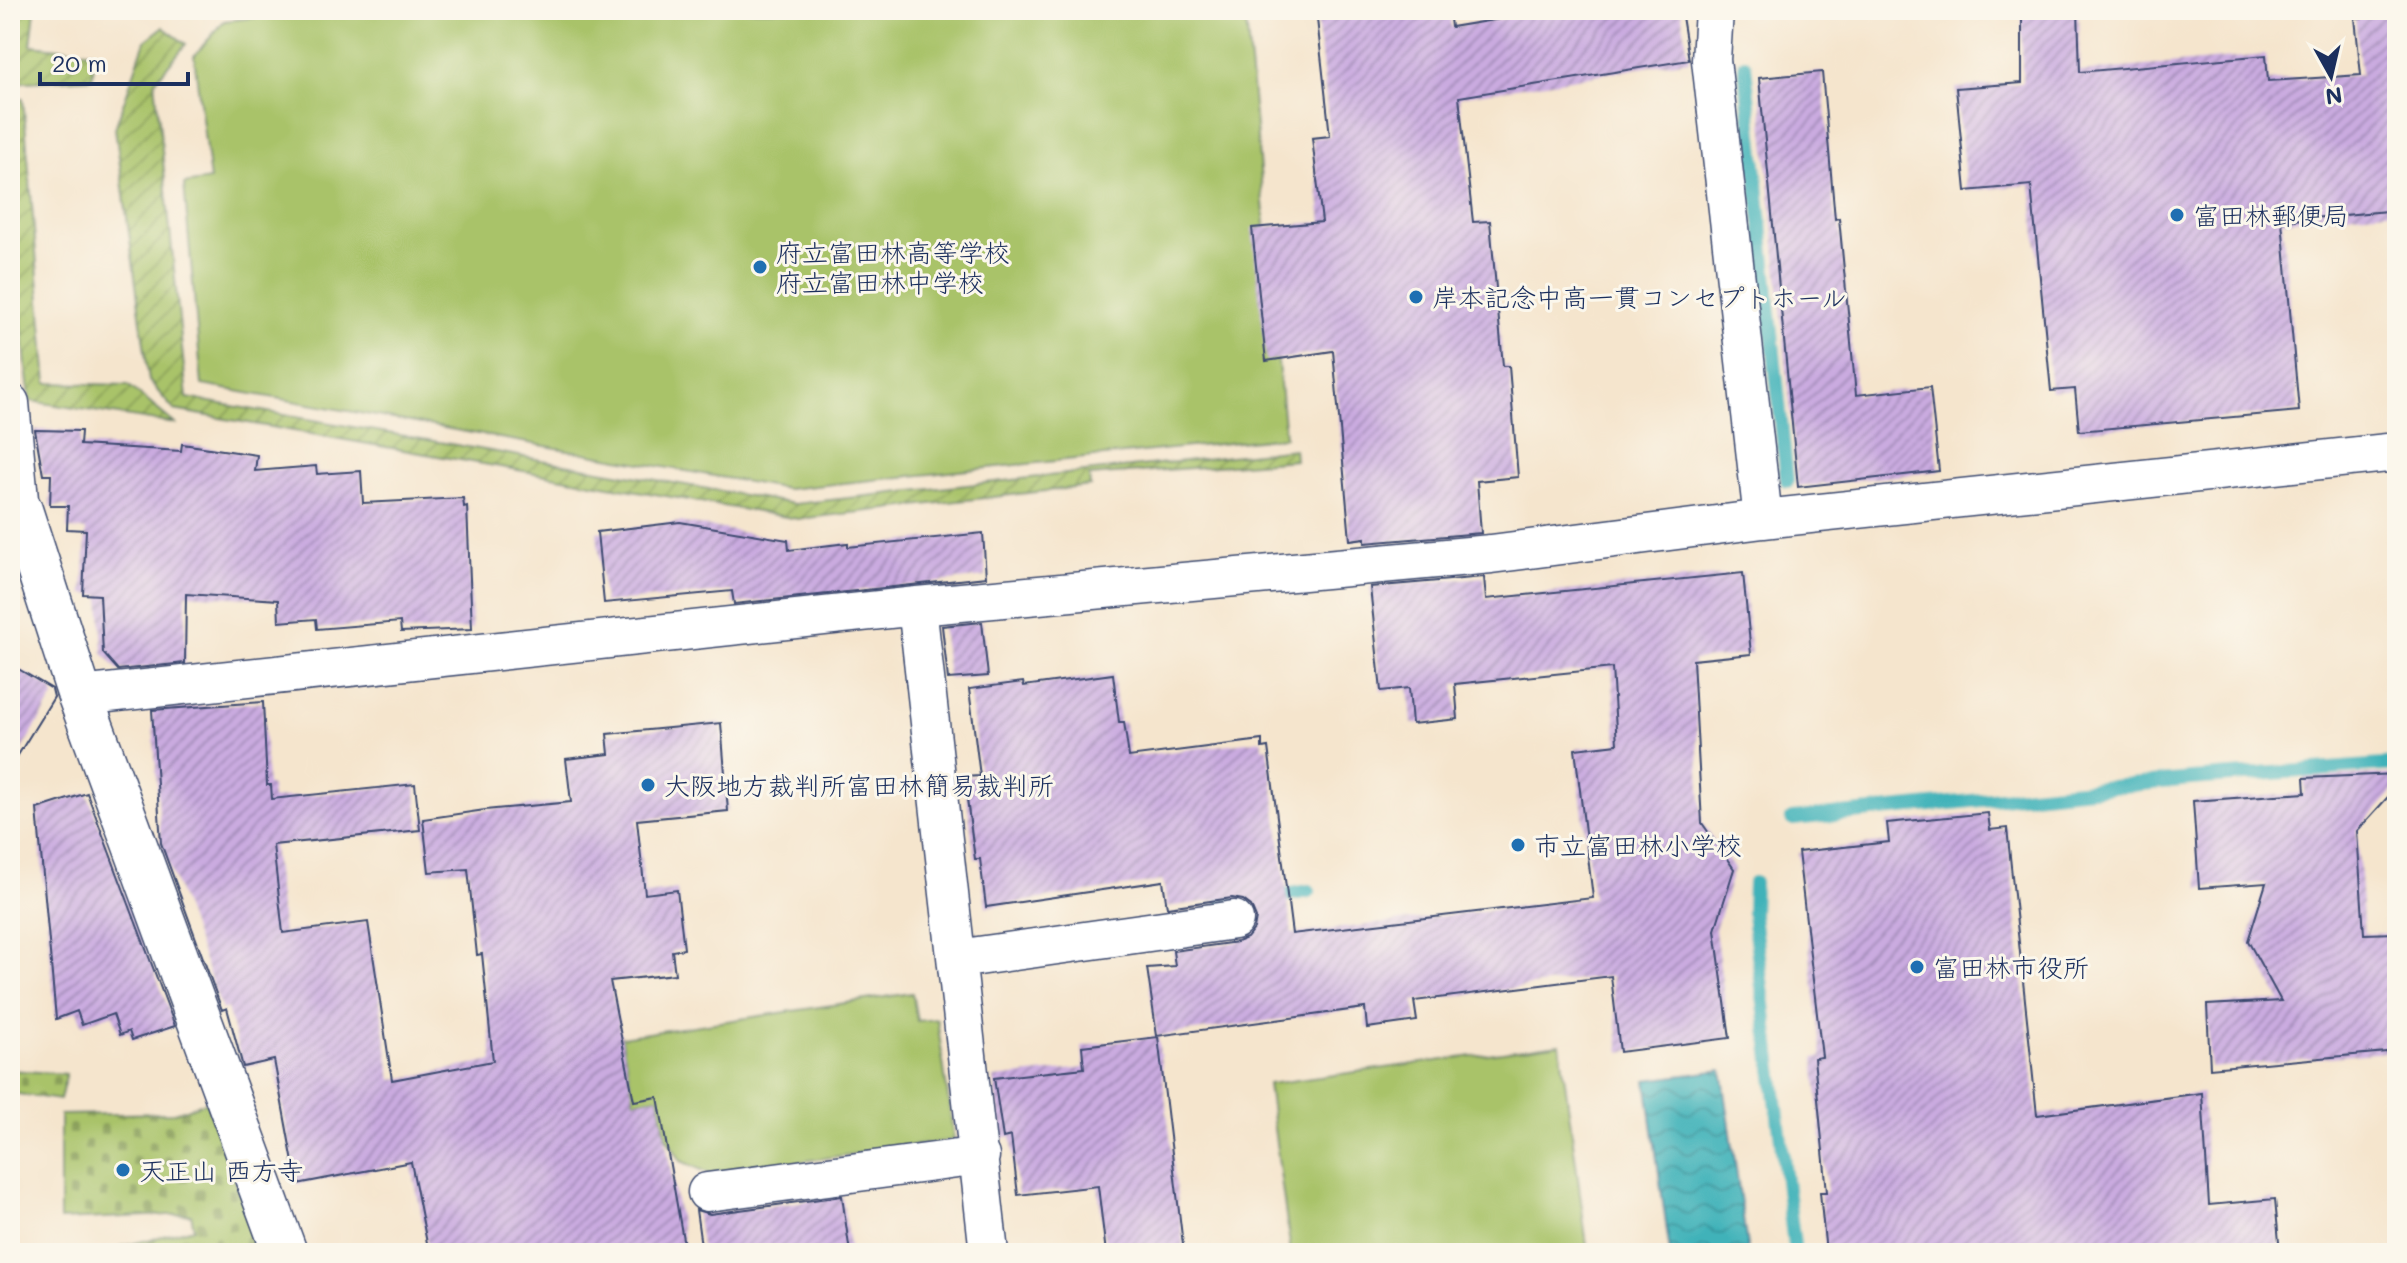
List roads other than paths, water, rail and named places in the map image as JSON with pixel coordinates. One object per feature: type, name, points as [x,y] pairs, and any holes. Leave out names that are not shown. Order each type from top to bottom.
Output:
[{"type":"street","points":[[1714,10],[1711,60],[1763,519]]},
{"type":"street","points":[[10,403],[15,520],[285,1253]]},
{"type":"street","points":[[80,696],[917,606],[1491,554],[1763,519],[2397,452]]},
{"type":"street","points":[[917,606],[989,1253]]},
{"type":"street","points":[[957,959],[1234,920]]},
{"type":"street","points":[[707,1192],[980,1156]]},
{"type":"water","points":[[1722,1070],[1748,1253],[1670,1253],[1646,1080]]},
{"type":"waterway","points":[[1745,65],[1787,481]]},
{"type":"waterway","points":[[1792,819],[2191,779],[2397,764]]},
{"type":"waterway","points":[[1754,883],[1753,915],[1795,1253]]},
{"type":"waterway","points":[[1223,905],[1309,891]]},
{"type":"place","name":"富田林郵便局","points":[[2177,215]]},
{"type":"place","name":"府立富田林高等学校 府立富田林中学校","points":[[760,267]]},
{"type":"place","name":"岸本記念中高一貫コンセプトホール","points":[[1416,297]]},
{"type":"place","name":"大阪地方裁判所富田林簡易裁判所","points":[[648,785]]},
{"type":"place","name":"市立富田林小学校","points":[[1518,845]]},
{"type":"place","name":"富田林市役所","points":[[1917,967]]},
{"type":"place","name":"天正山 西方寺","points":[[123,1170]]}]
